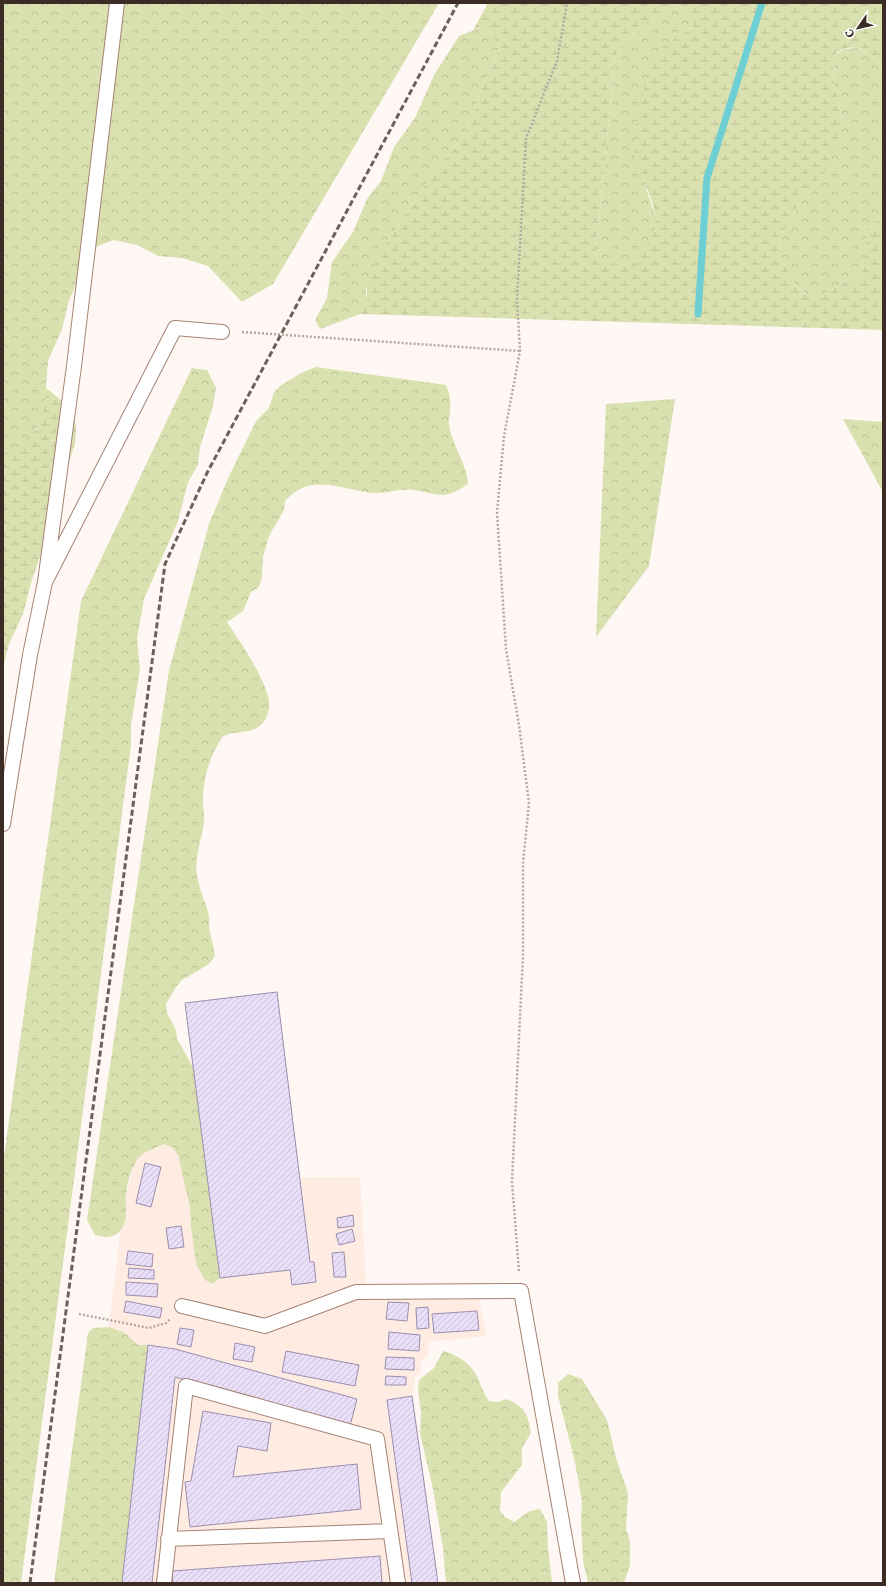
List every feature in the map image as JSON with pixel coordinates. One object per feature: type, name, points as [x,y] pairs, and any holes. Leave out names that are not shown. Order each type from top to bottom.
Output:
[{"type":"lane","points":[[3,824],[30,655],[45,582],[74,366],[117,3]]},
{"type":"lane","points":[[45,582],[175,328],[222,332]]},
{"type":"lane","points":[[182,1306],[265,1326],[356,1292],[429,1293],[491,1290],[521,1292],[573,1583]]},
{"type":"lane","points":[[164,1583],[186,1386],[377,1439],[398,1583]]},
{"type":"lane","points":[[168,1539],[390,1532]]},
{"type":"path","points":[[521,1292],[512,1182],[523,956],[523,863],[529,803],[519,725],[506,649],[497,513],[504,436],[520,351],[517,299],[526,138],[557,61],[566,3]]},
{"type":"path","points":[[222,332],[299,335],[520,351]]},
{"type":"path","points":[[79,1314],[149,1328],[166,1323],[182,1306]]},
{"type":"shaded area","points":[[277,992],[300,1178],[360,1177],[367,1296],[479,1298],[487,1336],[428,1342],[429,1355],[421,1360],[421,1372],[415,1376],[413,1396],[438,1583],[122,1583],[148,1345],[138,1345],[131,1338],[116,1329],[109,1327],[120,1233],[126,1214],[126,1194],[134,1166],[138,1158],[146,1152],[164,1144],[172,1147],[178,1155],[190,1208],[196,1264],[206,1280],[213,1284],[219,1278],[185,1003]]},
{"type":"green space","points":[[3,3],[439,3],[273,284],[242,302],[208,266],[182,258],[158,256],[137,245],[114,240],[90,249],[69,301],[62,329],[48,361],[44,415],[30,439],[7,455],[3,452]]},
{"type":"green space","points":[[488,3],[883,3],[883,67],[871,55],[861,49],[850,48],[843,50],[838,52],[833,57],[834,83],[840,109],[841,124],[838,139],[827,169],[801,201],[786,226],[777,252],[797,287],[808,295],[824,294],[845,282],[858,278],[863,268],[867,229],[883,216],[883,330],[360,314],[366,302],[368,276],[388,240],[435,171],[462,137],[474,114],[482,87],[495,61],[499,46],[493,35],[484,26],[473,30]],"holes":[[[680,6],[688,15],[692,27],[662,48],[656,56],[641,99],[638,116],[635,156],[639,171],[654,209],[655,225],[653,236],[640,251],[637,257],[636,269],[595,259],[615,59],[634,33],[660,14]]]},
{"type":"green space","points":[[680,6],[688,15],[692,27],[663,49],[651,69],[635,156],[655,215],[653,239],[636,270],[595,259],[615,59],[627,41],[642,26],[660,14]]},
{"type":"green space","points":[[484,26],[493,35],[499,46],[495,61],[482,87],[474,114],[462,137],[435,171],[388,240],[366,289],[366,302],[360,314],[320,329],[315,320],[327,298],[332,262],[353,232],[367,199],[381,181],[394,147],[415,118],[434,75],[459,36]]},
{"type":"green space","points":[[857,48],[871,55],[883,67],[883,216],[867,229],[863,268],[858,278],[845,282],[824,294],[808,295],[797,287],[777,252],[786,226],[801,201],[827,168],[841,124],[840,109],[834,83],[833,57],[844,49]]},
{"type":"green space","points":[[316,367],[446,385],[450,401],[449,423],[451,432],[465,469],[468,484],[453,493],[441,495],[414,490],[377,493],[364,492],[329,485],[306,487],[296,492],[285,501],[284,510],[269,536],[263,557],[262,577],[259,587],[251,592],[243,611],[227,622],[260,676],[269,699],[269,708],[266,719],[261,725],[254,729],[225,735],[221,739],[211,759],[206,774],[203,799],[204,823],[196,865],[199,885],[207,907],[215,956],[209,964],[182,980],[166,1004],[167,1013],[176,1030],[177,1039],[194,1069],[220,1278],[213,1284],[205,1280],[196,1264],[190,1208],[178,1155],[172,1147],[164,1144],[146,1152],[137,1160],[131,1172],[127,1186],[125,1220],[121,1230],[117,1234],[108,1237],[95,1235],[87,1220],[169,670],[209,524],[229,476],[256,421],[269,408],[274,392],[280,386],[301,373]]},
{"type":"green space","points":[[192,368],[207,370],[216,388],[213,406],[200,447],[198,465],[188,482],[178,521],[144,599],[137,639],[140,669],[131,725],[131,745],[21,1583],[3,1583],[3,1164],[81,601]]},
{"type":"green space","points":[[46,388],[72,409],[76,426],[75,443],[31,583],[23,614],[9,644],[3,667],[3,452],[7,454],[33,434],[41,420]]},
{"type":"green space","points":[[675,399],[649,566],[596,637],[606,404]]},
{"type":"green space","points":[[843,419],[883,422],[883,492]]},
{"type":"green space","points":[[109,1327],[125,1333],[138,1345],[148,1345],[122,1583],[54,1583],[88,1333],[93,1328]]},
{"type":"green space","points":[[443,1351],[460,1358],[470,1366],[489,1401],[498,1402],[507,1399],[522,1408],[527,1416],[531,1433],[522,1448],[522,1465],[501,1492],[500,1511],[505,1517],[514,1522],[530,1511],[540,1509],[547,1522],[552,1583],[446,1583],[443,1548],[433,1489],[420,1433],[421,1414],[418,1391],[419,1380],[434,1368]]},
{"type":"green space","points":[[568,1374],[582,1379],[607,1420],[616,1458],[628,1493],[626,1529],[630,1541],[630,1565],[624,1583],[588,1583],[583,1561],[581,1518],[582,1502],[575,1462],[558,1396],[558,1383]]},
{"type":"building","points":[[277,992],[310,1262],[314,1262],[316,1282],[292,1285],[290,1270],[220,1278],[185,1003]]},
{"type":"building","points":[[145,1163],[161,1167],[151,1207],[136,1203]]},
{"type":"building","points":[[353,1215],[354,1226],[338,1228],[337,1218]]},
{"type":"building","points":[[181,1226],[184,1247],[169,1249],[166,1228]]},
{"type":"building","points":[[352,1229],[355,1241],[339,1245],[336,1234]]},
{"type":"building","points":[[128,1251],[153,1254],[152,1267],[126,1264]]},
{"type":"building","points":[[344,1252],[346,1277],[334,1277],[332,1253]]},
{"type":"building","points":[[129,1268],[154,1270],[154,1279],[128,1278]]},
{"type":"building","points":[[126,1282],[158,1284],[157,1297],[126,1295]]},
{"type":"building","points":[[126,1301],[162,1308],[160,1318],[124,1312]]},
{"type":"building","points":[[388,1302],[409,1303],[407,1321],[386,1319]]},
{"type":"building","points":[[428,1307],[429,1328],[417,1329],[416,1308]]},
{"type":"building","points":[[477,1311],[479,1330],[434,1333],[432,1314]]},
{"type":"building","points":[[180,1328],[194,1330],[191,1347],[177,1344]]},
{"type":"building","points":[[389,1332],[420,1335],[419,1351],[388,1349]]},
{"type":"building","points":[[235,1343],[255,1347],[252,1362],[233,1359]]},
{"type":"building","points":[[148,1345],[175,1349],[357,1399],[350,1426],[175,1377],[152,1583],[122,1583]]},
{"type":"building","points":[[286,1351],[359,1365],[355,1386],[282,1372]]},
{"type":"building","points":[[386,1357],[414,1358],[414,1370],[385,1369]]},
{"type":"building","points":[[386,1376],[406,1377],[406,1385],[385,1385]]},
{"type":"building","points":[[412,1396],[438,1583],[412,1583],[387,1400]]},
{"type":"building","points":[[203,1411],[271,1423],[267,1451],[238,1446],[233,1477],[357,1464],[361,1509],[190,1527],[185,1482],[191,1481]]},
{"type":"building","points":[[380,1556],[382,1583],[173,1583],[172,1571]]},
{"type":"waterway","points":[[698,314],[707,178],[762,3]]},
{"type":"railway","points":[[30,1583],[165,564],[207,473],[458,3]]}]
